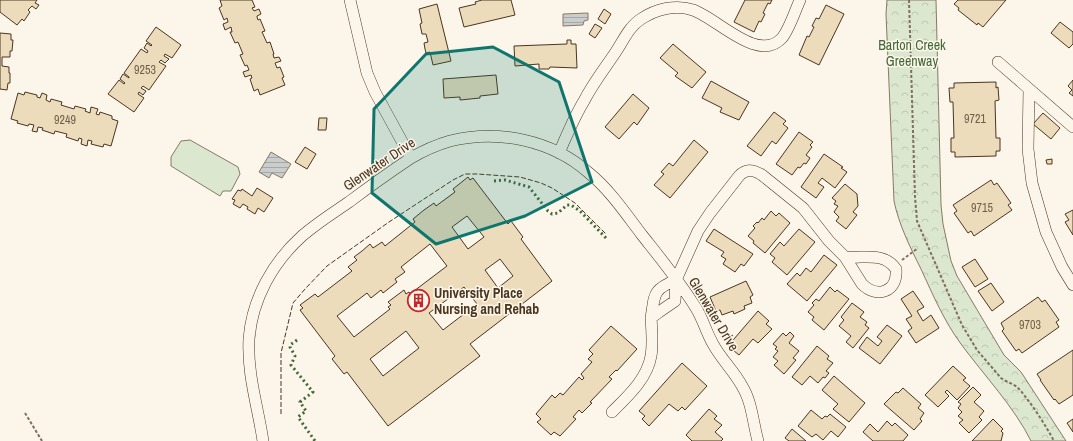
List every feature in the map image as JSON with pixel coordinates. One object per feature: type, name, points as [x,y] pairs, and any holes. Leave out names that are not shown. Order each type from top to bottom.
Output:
[{"type":"street","points":[[350,0],[367,73],[380,102],[411,158]]},
{"type":"street","points":[[559,153],[579,109],[589,92],[631,29],[641,18],[664,9],[677,7],[686,8],[706,16],[748,43],[759,46],[768,46],[776,43],[783,37],[800,0]]},
{"type":"street","points":[[998,62],[1073,127]]},
{"type":"street","points":[[1030,89],[1028,149],[1032,183],[1046,232],[1062,267],[1073,285]]},
{"type":"street","name":"Glenwater Drive","points":[[263,441],[251,379],[249,347],[252,319],[266,281],[278,262],[302,236],[411,158],[428,149],[449,142],[482,137],[519,139],[538,144],[574,161],[604,187],[696,308],[713,344],[742,385],[749,403],[758,441]]},
{"type":"street","points":[[651,318],[675,301],[676,280],[704,222],[739,176],[748,170],[755,171],[762,175],[803,208],[829,241],[846,257],[865,288],[881,292],[890,289],[893,286],[896,280],[896,269],[888,261],[880,257],[871,256],[846,257]]},
{"type":"street","points":[[612,412],[634,389],[646,370],[651,355],[651,318],[656,292],[662,286],[676,280]]},
{"type":"path","points":[[909,0],[915,197],[920,228],[950,299],[971,342],[1005,382],[1017,387],[1040,418],[1054,441]]},
{"type":"path","points":[[901,261],[918,248]]},
{"type":"path","points":[[25,412],[42,441]]},
{"type":"highlighted area","points":[[493,47],[559,82],[592,182],[525,216],[436,244],[372,193],[374,109],[426,54]]},
{"type":"green space","name":"Barton Creek Greenway","points":[[887,0],[936,0],[941,205],[943,224],[951,261],[957,276],[1004,355],[1021,372],[1066,441],[1031,441],[1008,404],[961,344],[949,326],[905,236],[894,201],[886,14]]},
{"type":"green space","points":[[190,140],[238,167],[240,174],[231,191],[223,191],[220,196],[171,166],[171,157],[181,141]]},
{"type":"shaded area","points":[[588,13],[588,20],[584,21],[583,25],[563,26],[563,14]]},
{"type":"shaded area","points":[[271,152],[291,164],[282,178],[272,173],[269,178],[259,172]]},
{"type":"building","points":[[0,0],[37,0],[35,3],[39,5],[36,9],[32,6],[28,10],[30,12],[24,21],[22,19],[17,25],[0,12]]},
{"type":"building","points":[[220,0],[252,0],[255,7],[252,8],[254,11],[259,9],[261,14],[257,17],[258,20],[260,19],[265,31],[262,32],[267,43],[270,42],[274,58],[279,57],[281,61],[275,63],[277,68],[280,67],[285,85],[260,95],[258,89],[254,91],[250,79],[252,78],[251,75],[245,77],[243,72],[249,70],[247,65],[245,66],[240,55],[243,54],[238,42],[235,43],[230,32],[232,32],[231,27],[225,30],[223,24],[228,22],[227,18],[224,20],[219,8],[222,6]]},
{"type":"building","points":[[482,0],[511,0],[515,15],[464,27],[459,8],[476,4],[475,2]]},
{"type":"building","points":[[745,0],[772,0],[770,4],[768,3],[763,13],[765,14],[761,22],[759,21],[754,32],[734,22]]},
{"type":"building","points":[[958,0],[1006,0],[983,27],[978,23],[977,25],[958,10],[959,8],[954,4]]},
{"type":"building","points":[[437,4],[451,61],[433,65],[430,52],[426,53],[425,49],[424,43],[428,42],[426,34],[422,34],[420,24],[422,23],[419,9]]},
{"type":"building","points":[[826,5],[844,14],[819,65],[799,55],[807,36],[809,37],[814,27],[812,26],[816,18],[819,19]]},
{"type":"building","points":[[604,9],[611,14],[605,24],[598,19]]},
{"type":"building","points":[[1060,22],[1073,32],[1073,44],[1069,48],[1051,33]]},
{"type":"building","points":[[595,24],[602,28],[595,38],[589,34]]},
{"type":"building","points":[[156,27],[181,45],[172,58],[165,54],[164,56],[169,59],[165,63],[161,60],[159,62],[166,66],[149,90],[143,86],[141,88],[146,91],[143,95],[139,92],[138,94],[144,98],[134,112],[108,94],[119,80],[124,84],[125,83],[120,79],[123,74],[129,78],[124,73],[141,49],[147,53],[148,51],[144,48],[147,43],[151,46],[152,45],[146,41]]},
{"type":"building","points":[[0,33],[11,34],[11,40],[13,40],[10,57],[2,57],[2,66],[9,67],[10,73],[10,83],[8,83],[7,90],[0,89]]},
{"type":"building","points":[[567,40],[571,40],[571,44],[576,44],[577,68],[550,67],[549,69],[539,69],[539,64],[515,66],[514,46],[567,44]]},
{"type":"building","points":[[673,44],[706,72],[692,88],[675,76],[678,73],[660,58]]},
{"type":"building","points":[[496,75],[498,94],[460,100],[460,97],[444,98],[443,79]]},
{"type":"building","points":[[1073,80],[1073,96],[1069,93],[1072,90],[1068,86]]},
{"type":"building","points":[[711,81],[749,102],[739,120],[720,112],[722,108],[702,98]]},
{"type":"building","points":[[996,82],[999,100],[995,101],[996,138],[1000,138],[1000,151],[996,151],[996,156],[955,157],[955,152],[951,152],[951,138],[954,138],[953,102],[950,102],[949,88],[954,88],[954,83]]},
{"type":"building","points":[[25,92],[37,95],[37,97],[40,98],[42,93],[47,95],[46,100],[50,102],[51,99],[62,102],[61,105],[74,109],[75,106],[86,109],[85,111],[90,113],[91,107],[98,109],[96,114],[99,115],[100,112],[112,116],[112,119],[118,121],[111,146],[104,144],[103,147],[91,144],[92,141],[88,140],[87,146],[81,144],[82,139],[79,138],[78,141],[66,137],[67,134],[55,131],[54,134],[38,127],[37,132],[32,131],[34,125],[29,124],[28,126],[17,123],[18,121],[11,119],[18,93],[24,95]]},
{"type":"building","points":[[633,94],[649,108],[637,125],[634,122],[619,139],[605,127]]},
{"type":"building","points":[[774,112],[786,121],[783,124],[788,128],[776,144],[772,141],[761,156],[747,146]]},
{"type":"building","points":[[1043,113],[1060,128],[1051,139],[1033,124]]},
{"type":"building","points":[[319,118],[327,118],[326,130],[318,130]]},
{"type":"building","points":[[799,132],[813,142],[810,145],[812,147],[806,155],[810,158],[806,164],[804,163],[800,168],[798,167],[792,175],[776,164]]},
{"type":"building","points":[[694,140],[708,152],[670,198],[654,185],[664,174],[661,172],[669,163],[673,166]]},
{"type":"building","points":[[305,147],[316,154],[307,169],[295,162]]},
{"type":"building","points":[[824,154],[843,167],[841,168],[847,172],[835,188],[822,178],[818,183],[824,187],[816,198],[801,187]]},
{"type":"building","points":[[1052,159],[1052,164],[1047,164],[1046,160]]},
{"type":"building","name":"University Place Nursing and Rehab","points":[[468,177],[470,180],[473,178],[508,224],[511,221],[523,237],[521,239],[552,281],[470,344],[480,356],[388,426],[347,372],[344,374],[332,359],[335,356],[300,310],[303,308],[300,305],[315,294],[318,297],[352,271],[348,267],[357,260],[354,257],[370,244],[373,248],[382,242],[385,246],[415,222],[413,219],[424,210],[434,203],[436,206],[455,192],[453,189]],"holes":[[[467,216],[484,237],[468,249],[452,227]],[[430,244],[447,266],[410,294],[409,292],[406,294],[404,290],[388,302],[391,305],[388,307],[390,309],[354,337],[337,316],[367,293],[371,298],[381,290],[383,293],[397,282],[395,279],[405,272],[401,267]],[[500,259],[513,276],[498,288],[485,270]],[[464,287],[477,304],[443,330],[429,313]],[[406,331],[419,348],[383,376],[370,359]]]},
{"type":"building","points":[[991,180],[994,185],[997,183],[1011,203],[1008,205],[1012,210],[974,236],[971,231],[968,233],[954,213],[957,211],[953,205]]},
{"type":"building","points":[[845,184],[857,194],[858,206],[853,212],[857,215],[846,229],[836,221],[839,217],[834,212],[838,206],[834,204],[836,201],[832,198]]},
{"type":"building","points":[[257,188],[273,198],[264,212],[258,208],[255,214],[247,209],[248,207],[243,204],[240,208],[233,204],[235,200],[232,199],[238,190],[241,191],[242,189],[252,196]]},
{"type":"building","points":[[1073,210],[1073,235],[1065,222],[1069,220],[1065,214]]},
{"type":"building","points":[[771,211],[776,216],[779,213],[790,223],[765,253],[753,243],[754,241],[748,236],[755,228],[753,226],[762,218],[764,220]]},
{"type":"building","points":[[714,229],[753,254],[744,266],[741,264],[735,272],[723,264],[726,259],[721,256],[724,252],[706,241]]},
{"type":"building","points":[[799,229],[815,242],[787,275],[772,262],[775,258],[770,254],[780,242],[784,246]]},
{"type":"building","points":[[824,255],[837,265],[807,301],[787,284],[797,273],[800,276],[806,268],[811,272]]},
{"type":"building","points":[[975,259],[988,279],[975,287],[962,267]]},
{"type":"building","points":[[746,281],[753,295],[750,297],[752,303],[744,306],[745,309],[734,314],[733,311],[722,315],[720,310],[716,311],[710,297]]},
{"type":"building","points":[[991,283],[1004,302],[992,311],[978,291]]},
{"type":"building","points":[[830,287],[835,292],[837,290],[849,299],[824,330],[812,320],[814,317],[808,312],[814,305],[812,303],[816,299],[819,301]]},
{"type":"building","points":[[913,291],[924,307],[917,311],[923,321],[931,315],[939,328],[916,343],[908,331],[912,328],[906,319],[912,316],[901,299]]},
{"type":"building","points":[[1038,297],[1042,302],[1045,300],[1059,320],[1056,322],[1059,327],[1022,353],[1019,349],[1016,351],[1002,331],[1004,329],[1001,323]]},
{"type":"building","points":[[852,303],[864,312],[860,317],[867,322],[865,325],[869,328],[853,348],[846,342],[851,336],[839,326],[844,320],[841,317]]},
{"type":"building","points":[[758,311],[769,321],[766,324],[772,329],[758,343],[753,339],[739,355],[728,346]]},
{"type":"building","points":[[887,325],[902,336],[880,364],[859,348],[867,337],[878,346],[882,341],[877,337]]},
{"type":"building","points":[[611,326],[637,349],[617,371],[616,370],[609,377],[612,379],[590,402],[592,403],[582,413],[579,410],[573,417],[576,419],[560,436],[554,432],[551,435],[537,422],[541,419],[536,414],[552,395],[555,398],[560,393],[563,395],[579,377],[582,380],[584,378],[581,374],[592,362],[588,359],[593,354],[589,350]]},
{"type":"building","points":[[790,332],[794,336],[789,343],[799,351],[793,358],[796,360],[784,374],[774,365],[778,361],[773,357],[778,351],[775,349],[777,347],[773,344],[783,333],[786,336]]},
{"type":"building","points":[[817,346],[829,356],[827,359],[833,363],[826,371],[829,373],[818,383],[810,376],[802,385],[792,377]]},
{"type":"building","points":[[1073,350],[1073,395],[1059,404],[1055,399],[1054,400],[1037,374]]},
{"type":"building","points":[[682,363],[707,386],[685,410],[682,407],[678,411],[669,404],[649,426],[642,419],[645,416],[639,411]]},
{"type":"building","points":[[953,366],[966,378],[963,380],[970,386],[957,400],[947,390],[945,392],[949,396],[938,407],[925,395]]},
{"type":"building","points":[[834,376],[865,403],[849,422],[833,409],[838,404],[822,390]]},
{"type":"building","points":[[973,387],[981,395],[974,402],[984,411],[979,417],[982,420],[969,433],[959,423],[963,420],[958,416],[962,412],[958,408],[961,404],[958,402]]},
{"type":"building","points":[[903,388],[921,404],[918,408],[924,413],[920,419],[922,421],[914,430],[884,404],[896,392],[898,393]]},
{"type":"building","points":[[709,409],[717,416],[714,419],[722,425],[715,432],[723,439],[721,441],[692,441],[686,435]]},
{"type":"building","points":[[811,410],[822,419],[830,414],[846,427],[838,437],[831,431],[823,440],[816,434],[812,437],[798,426]]},
{"type":"building","points":[[993,419],[1003,429],[1001,431],[1003,433],[1001,441],[972,441]]},
{"type":"building","points":[[1073,419],[1073,432],[1067,423]]},
{"type":"building","points":[[887,421],[892,426],[895,423],[908,435],[903,441],[873,441],[863,432],[870,424],[878,432]]},
{"type":"building","points":[[792,429],[806,441],[789,441],[785,438]]},
{"type":"hedge","points":[[494,181],[505,180],[529,187],[552,214],[558,213],[567,205],[571,205],[580,211],[606,238]]},
{"type":"hedge","points":[[297,340],[290,345],[295,356],[291,365],[313,392],[300,402],[306,411],[298,417],[315,441]]},
{"type":"fence","points":[[281,414],[281,353],[293,303],[327,266],[389,222],[453,180],[465,174],[477,174],[520,177],[541,183],[552,188],[575,203],[606,234]]},
{"type":"place","name":"University Place Nursing and Rehab","points":[[418,301]]}]
